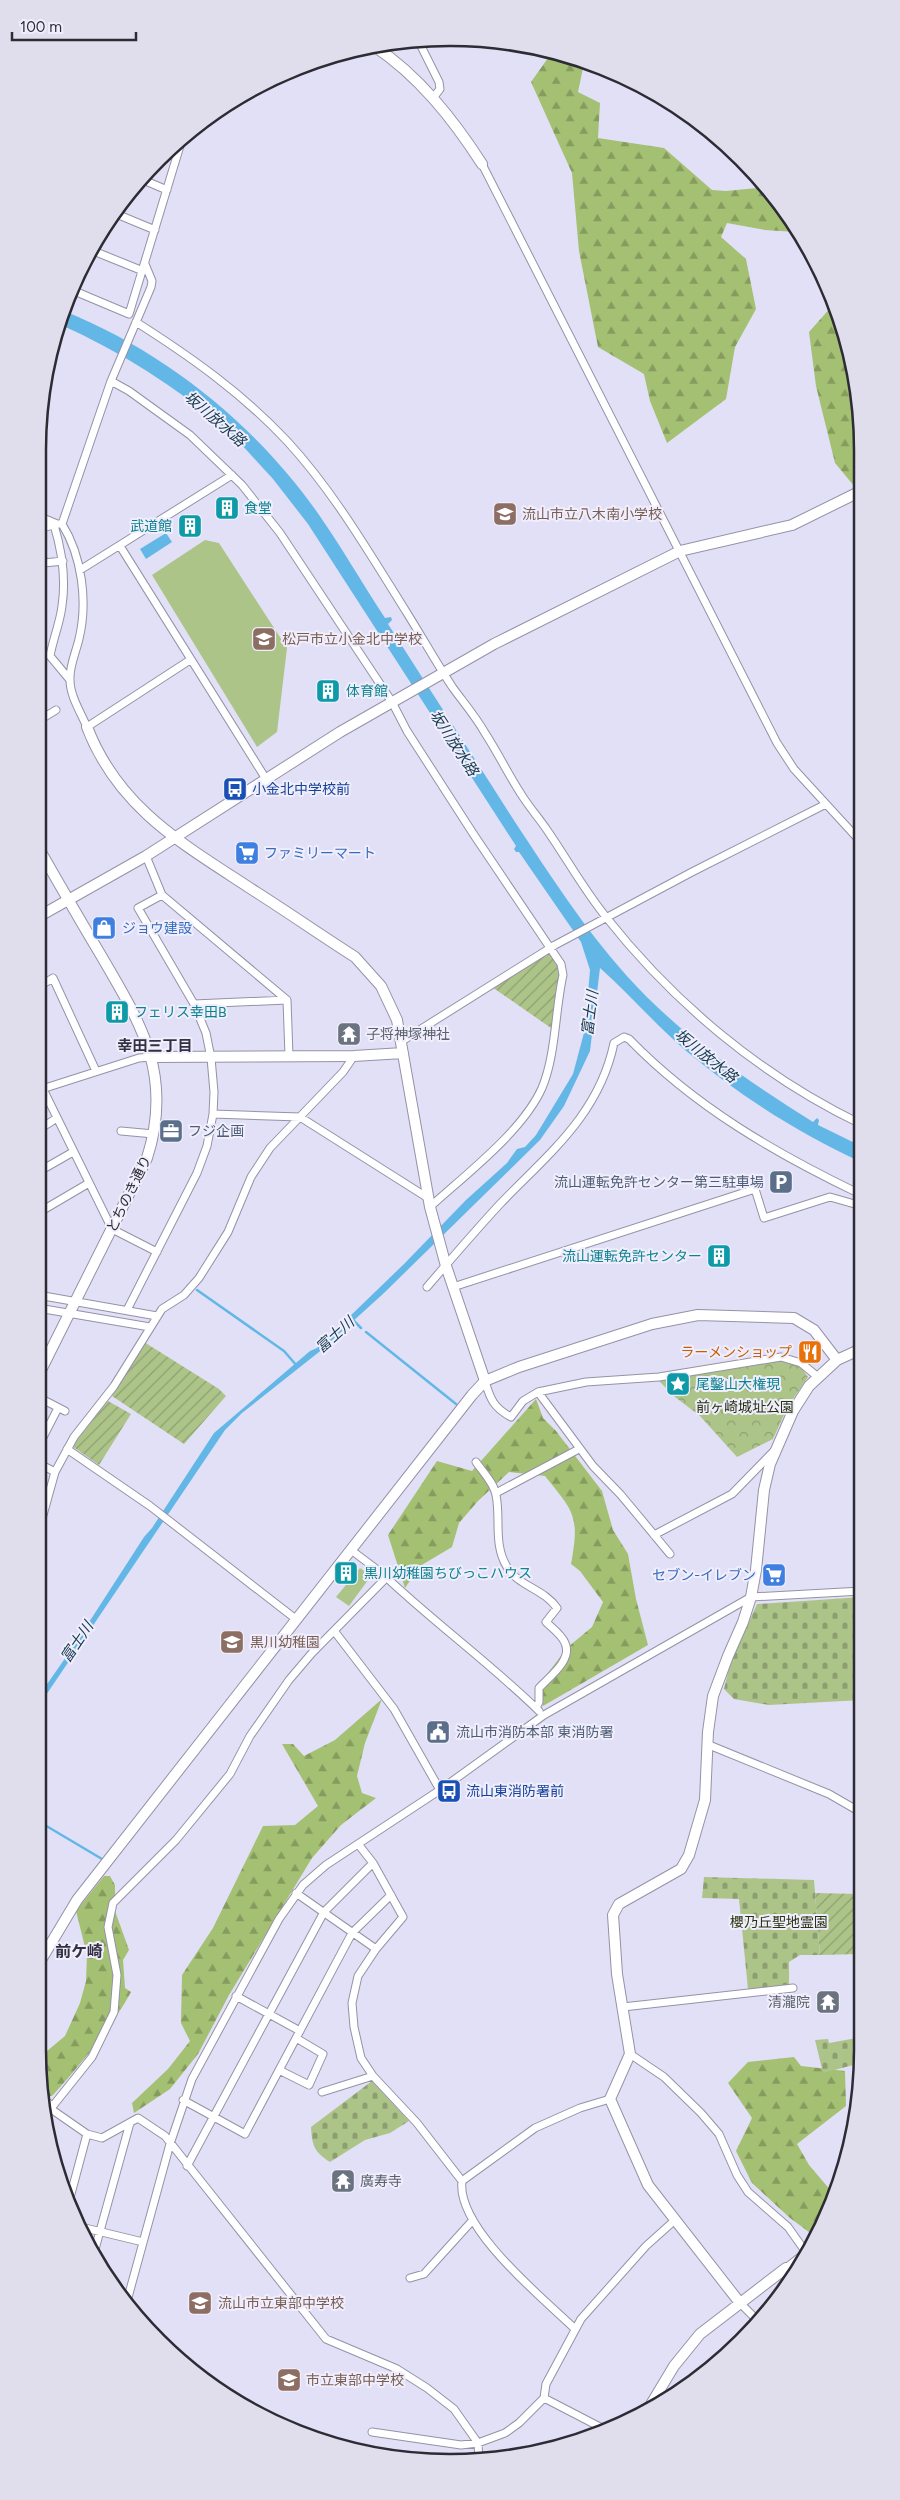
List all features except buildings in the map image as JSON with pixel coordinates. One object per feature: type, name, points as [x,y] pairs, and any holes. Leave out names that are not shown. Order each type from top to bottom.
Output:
[{"type":"street","points":[[422,47],[439,82],[440,88],[433,98]]},
{"type":"street","points":[[382,52],[403,69],[433,98],[482,164],[777,744],[794,769],[854,834]]},
{"type":"street","points":[[78,293],[129,314],[167,190],[174,156]]},
{"type":"street","points":[[148,182],[167,190]]},
{"type":"street","points":[[121,216],[155,230]]},
{"type":"street","points":[[98,252],[144,267],[152,281],[112,379],[58,524],[63,561],[62,607],[50,656],[70,680],[87,727],[101,757],[120,787],[146,816],[175,838],[355,957],[374,976],[388,998],[402,1041],[430,1207],[446,1266],[491,1402],[496,1408],[511,1417],[523,1401],[538,1392],[580,1383],[659,1377],[781,1357],[801,1363],[818,1376]]},
{"type":"street","points":[[134,325],[197,361],[230,386],[292,448],[336,504],[441,674],[484,730],[522,795],[606,917],[666,984],[722,1036],[779,1077],[854,1121]]},
{"type":"street","points":[[112,379],[190,435],[254,498],[280,532],[394,701],[407,730],[474,835],[553,946],[561,964],[563,975],[550,1057],[542,1087],[529,1111],[511,1131],[430,1207]]},
{"type":"street","points":[[80,570],[232,475]]},
{"type":"street","points":[[46,912],[146,856],[266,778],[394,701],[494,644],[680,551],[792,525],[854,494]]},
{"type":"street","points":[[46,519],[58,524],[73,545],[80,570],[82,626],[70,680]]},
{"type":"street","points":[[46,527],[58,524]]},
{"type":"street","points":[[120,546],[266,778]]},
{"type":"street","points":[[46,563],[63,561]]},
{"type":"street","points":[[87,727],[190,660]]},
{"type":"street","points":[[46,716],[56,710]]},
{"type":"street","points":[[402,1041],[553,946],[826,804]]},
{"type":"street","points":[[146,856],[162,895],[288,1000],[289,1056]]},
{"type":"street","name":"とちのき通り","points":[[46,861],[122,991],[145,1035],[152,1057],[158,1105],[148,1158],[46,1360]]},
{"type":"street","points":[[127,1310],[197,1173],[207,1146],[213,1114],[211,1058],[206,1033],[194,1004],[138,908],[162,895]]},
{"type":"street","points":[[46,982],[53,978],[96,1071]]},
{"type":"street","points":[[194,1004],[288,1000]]},
{"type":"street","points":[[427,1287],[491,1214],[565,1139],[604,1079],[614,1043],[624,1037],[629,1039],[692,1096],[722,1118],[802,1166],[854,1191]]},
{"type":"street","points":[[46,1088],[139,1058],[354,1056],[403,1053]]},
{"type":"street","points":[[46,1505],[55,1472],[67,1449],[114,1386],[162,1309],[184,1295],[199,1278],[228,1232],[250,1177],[270,1148],[343,1072],[354,1056]]},
{"type":"street","points":[[46,1097],[112,1230],[157,1252]]},
{"type":"street","points":[[213,1114],[300,1117],[430,1207]]},
{"type":"street","points":[[46,1125],[57,1118]]},
{"type":"street","points":[[121,1131],[154,1134]]},
{"type":"street","points":[[46,1167],[73,1152]]},
{"type":"street","points":[[46,1207],[89,1183]]},
{"type":"street","points":[[453,1287],[755,1189],[764,1218],[830,1197],[854,1205]]},
{"type":"street","points":[[46,1297],[157,1316]]},
{"type":"street","points":[[46,1309],[150,1328]]},
{"type":"street","points":[[46,1952],[77,1900],[352,1550],[378,1513],[485,1381],[519,1367],[638,1328],[666,1320],[698,1315],[794,1318],[814,1330],[837,1360]]},
{"type":"street","points":[[754,2316],[674,2220],[648,2185],[610,2099],[630,2054],[614,1939],[613,1915],[619,1904],[682,1869],[689,1855],[705,1800],[713,1696],[751,1597],[764,1490],[775,1450],[793,1411],[818,1376],[837,1360],[854,1352]]},
{"type":"street","points":[[538,1392],[579,1449],[670,1554]]},
{"type":"street","points":[[46,1401],[61,1409],[46,1434]]},
{"type":"street","points":[[67,1449],[177,1526],[297,1620]]},
{"type":"street","points":[[496,1493],[579,1449]]},
{"type":"street","points":[[654,1535],[732,1494],[775,1450]]},
{"type":"street","points":[[476,1462],[496,1493],[498,1536],[503,1559],[513,1575],[542,1593],[557,1608],[546,1622],[565,1642],[564,1661],[539,1688],[539,1702],[536,1708]]},
{"type":"street","points":[[46,1468],[55,1472]]},
{"type":"street","points":[[352,1550],[387,1576],[434,1621],[516,1687],[544,1715]]},
{"type":"street","points":[[387,1578],[312,1653],[289,1680],[255,1728],[223,1783],[176,1840],[113,1903],[108,1927],[117,1975],[114,2012],[92,2057],[51,2107],[87,2134],[102,2138],[141,2118],[165,2136],[326,2339],[397,2369],[427,2388],[454,2410],[478,2443],[479,2453]]},
{"type":"street","points":[[129,2294],[183,2100],[192,2079],[236,1996],[279,1919],[296,1894],[326,1865],[440,1790],[544,1715],[751,1597],[854,1591]]},
{"type":"street","points":[[335,1632],[394,1709],[440,1790]]},
{"type":"street","points":[[709,1745],[829,1794],[854,1808]]},
{"type":"street","points":[[358,1844],[373,1863],[403,1917],[376,1949],[358,1976],[352,2003],[354,2028],[361,2058],[373,2076],[417,2123],[462,2181]]},
{"type":"street","points":[[187,2166],[324,1912],[373,1863]]},
{"type":"street","points":[[296,1894],[376,1949]]},
{"type":"street","points":[[183,2100],[245,2134],[352,1933],[391,1895]]},
{"type":"street","points":[[623,2007],[794,1988]]},
{"type":"street","points":[[236,1996],[269,2014],[323,2054],[309,2085],[279,2070]]},
{"type":"street","points":[[630,2054],[664,2076],[707,2120],[719,2134],[737,2175],[748,2192],[788,2227],[802,2248]]},
{"type":"street","points":[[322,2092],[373,2076]]},
{"type":"street","points":[[575,2329],[499,2256],[472,2222],[460,2191],[462,2181],[535,2128],[580,2108],[610,2099]]},
{"type":"street","points":[[96,2245],[130,2123]]},
{"type":"street","points":[[72,2191],[87,2134]]},
{"type":"street","points":[[372,2432],[441,2444],[478,2443],[505,2433],[519,2423],[544,2398],[546,2384],[581,2319],[646,2246],[674,2220]]},
{"type":"street","points":[[410,2278],[424,2274],[472,2222]]},
{"type":"street","points":[[88,2230],[144,2242]]},
{"type":"street","points":[[655,2398],[684,2351],[700,2334],[794,2261]]},
{"type":"street","points":[[544,2398],[598,2426]]},
{"type":"green space","points":[[548,58],[583,69],[578,92],[600,103],[598,138],[664,148],[712,190],[726,191],[757,188],[790,232],[765,230],[727,223],[721,237],[746,259],[756,309],[735,347],[726,399],[667,443],[650,401],[644,374],[598,347],[579,251],[572,173],[531,82]]},
{"type":"green space","points":[[828,310],[840,346],[850,397],[853,424],[854,486],[835,463],[816,386],[809,332]]},
{"type":"green space","points":[[205,540],[219,543],[287,648],[277,732],[257,747],[152,575]]},
{"type":"green space","points":[[549,951],[557,963],[560,974],[551,1028],[492,987]]},
{"type":"green space","points":[[144,1342],[219,1389],[226,1396],[184,1444],[112,1396]]},
{"type":"green space","name":"前ヶ崎城址公園","points":[[781,1361],[799,1365],[808,1377],[788,1406],[773,1439],[737,1457],[700,1416],[675,1397],[658,1380]]},
{"type":"green space","points":[[536,1399],[543,1418],[556,1431],[602,1491],[613,1530],[628,1554],[636,1599],[648,1645],[543,1706],[540,1683],[568,1647],[592,1627],[603,1602],[580,1571],[571,1564],[575,1535],[572,1515],[563,1498],[545,1476],[509,1472],[478,1501],[459,1523],[452,1547],[420,1566],[405,1588],[388,1535],[437,1461],[472,1471]]},
{"type":"green space","points":[[108,1401],[131,1414],[99,1465],[72,1446]]},
{"type":"green space","points":[[360,1568],[371,1576],[349,1606],[336,1597]]},
{"type":"green space","points":[[854,1598],[854,1700],[769,1705],[734,1699],[724,1689],[730,1664],[757,1604]]},
{"type":"green space","points":[[382,1699],[365,1743],[357,1776],[362,1793],[376,1798],[341,1825],[312,1858],[229,1995],[198,2054],[170,2089],[134,2113],[132,2103],[168,2069],[190,2041],[181,2023],[182,1975],[213,1928],[263,1826],[295,1825],[318,1806],[282,1744],[293,1744],[304,1756],[335,1740]]},
{"type":"green space","points":[[104,1876],[110,1876],[115,1885],[115,1911],[129,1950],[123,1960],[125,1988],[131,1992],[115,2019],[95,2045],[53,2095],[49,2097],[46,2052],[65,2036],[80,2003],[86,1981],[87,1955],[76,1911]]},
{"type":"green space","name":"櫻乃丘聖地霊園","points":[[704,1877],[814,1880],[820,1955],[800,1955],[789,1962],[789,1985],[748,1989],[739,1899],[702,1898]]},
{"type":"green space","points":[[815,1893],[854,1894],[854,1954],[820,1955]]},
{"type":"green space","points":[[854,2038],[853,2065],[823,2073],[815,2040],[828,2039],[829,2043]]},
{"type":"green space","points":[[794,2057],[801,2066],[845,2071],[846,2106],[797,2144],[809,2165],[829,2188],[810,2233],[790,2218],[752,2183],[736,2151],[752,2118],[728,2083],[748,2062]]},
{"type":"green space","points":[[372,2081],[409,2121],[390,2133],[365,2140],[330,2162],[320,2155],[315,2148],[311,2127]]},
{"type":"water","points":[[70,314],[137,347],[172,369],[236,420],[265,449],[317,512],[385,618],[391,617],[392,620],[388,624],[515,822],[596,939],[647,997],[691,1037],[763,1090],[813,1122],[817,1118],[819,1120],[818,1125],[854,1143],[854,1159],[769,1112],[726,1082],[685,1050],[600,968],[590,1051],[564,1106],[540,1140],[384,1293],[319,1352],[242,1413],[225,1430],[46,1695],[46,1686],[214,1433],[310,1351],[317,1348],[404,1264],[466,1200],[507,1163],[517,1149],[525,1147],[536,1135],[573,1074],[585,1029],[590,970],[581,942],[519,852],[516,852],[514,849],[516,846],[308,524],[273,479],[231,433],[228,436],[225,434],[227,430],[208,414],[147,371],[66,327]]},
{"type":"water","points":[[166,533],[172,542],[146,559],[140,549]]},
{"type":"waterway","points":[[197,1290],[284,1351],[297,1366]]},
{"type":"waterway","name":"富士川","points":[[352,1319],[361,1328]]},
{"type":"waterway","points":[[366,1332],[456,1404]]},
{"type":"waterway","points":[[46,1826],[102,1859]]},
{"type":"place","name":"食堂","points":[[227,508]]},
{"type":"place","name":"流山市立八木南小学校","points":[[505,514]]},
{"type":"place","name":"武道館","points":[[190,526]]},
{"type":"place","name":"松戸市立小金北中学校","points":[[264,639]]},
{"type":"place","name":"体育館","points":[[328,691]]},
{"type":"place","name":"小金北中学校前","points":[[235,789]]},
{"type":"place","name":"ファミリーマート","points":[[247,853]]},
{"type":"place","name":"ジョウ建設","points":[[104,928]]},
{"type":"place","name":"フェリス幸田B","points":[[117,1012]]},
{"type":"place","name":"子将神塚神社","points":[[349,1034]]},
{"type":"place","name":"フジ企画","points":[[171,1131]]},
{"type":"place","name":"流山運転免許センター第三駐車場","points":[[781,1182]]},
{"type":"place","name":"流山運転免許センター","points":[[719,1256]]},
{"type":"place","name":"ラーメンショップ","points":[[810,1352]]},
{"type":"place","name":"尾鑿山大権現","points":[[678,1384]]},
{"type":"place","name":"黒川幼稚園ちびっこハウス","points":[[346,1573]]},
{"type":"place","name":"セブン-イレブン","points":[[774,1575]]},
{"type":"place","name":"黒川幼稚園","points":[[232,1642]]},
{"type":"place","name":"流山市消防本部 東消防署","points":[[438,1732]]},
{"type":"place","name":"流山東消防署前","points":[[449,1791]]},
{"type":"place","name":"清瀧院","points":[[828,2002]]},
{"type":"place","name":"廣寿寺","points":[[343,2181]]},
{"type":"place","name":"流山市立東部中学校","points":[[200,2303]]},
{"type":"place","name":"市立東部中学校","points":[[289,2380]]},
{"type":"district","name":"幸田三丁目","points":[[155,1046]]},
{"type":"district","name":"前ケ崎","points":[[79,1951]]},
{"type":"water label","name":"坂川放水路","points":[[215,419]]},
{"type":"water label","name":"坂川放水路","points":[[454,743]]},
{"type":"water label","name":"坂川放水路","points":[[706,1056]]}]
